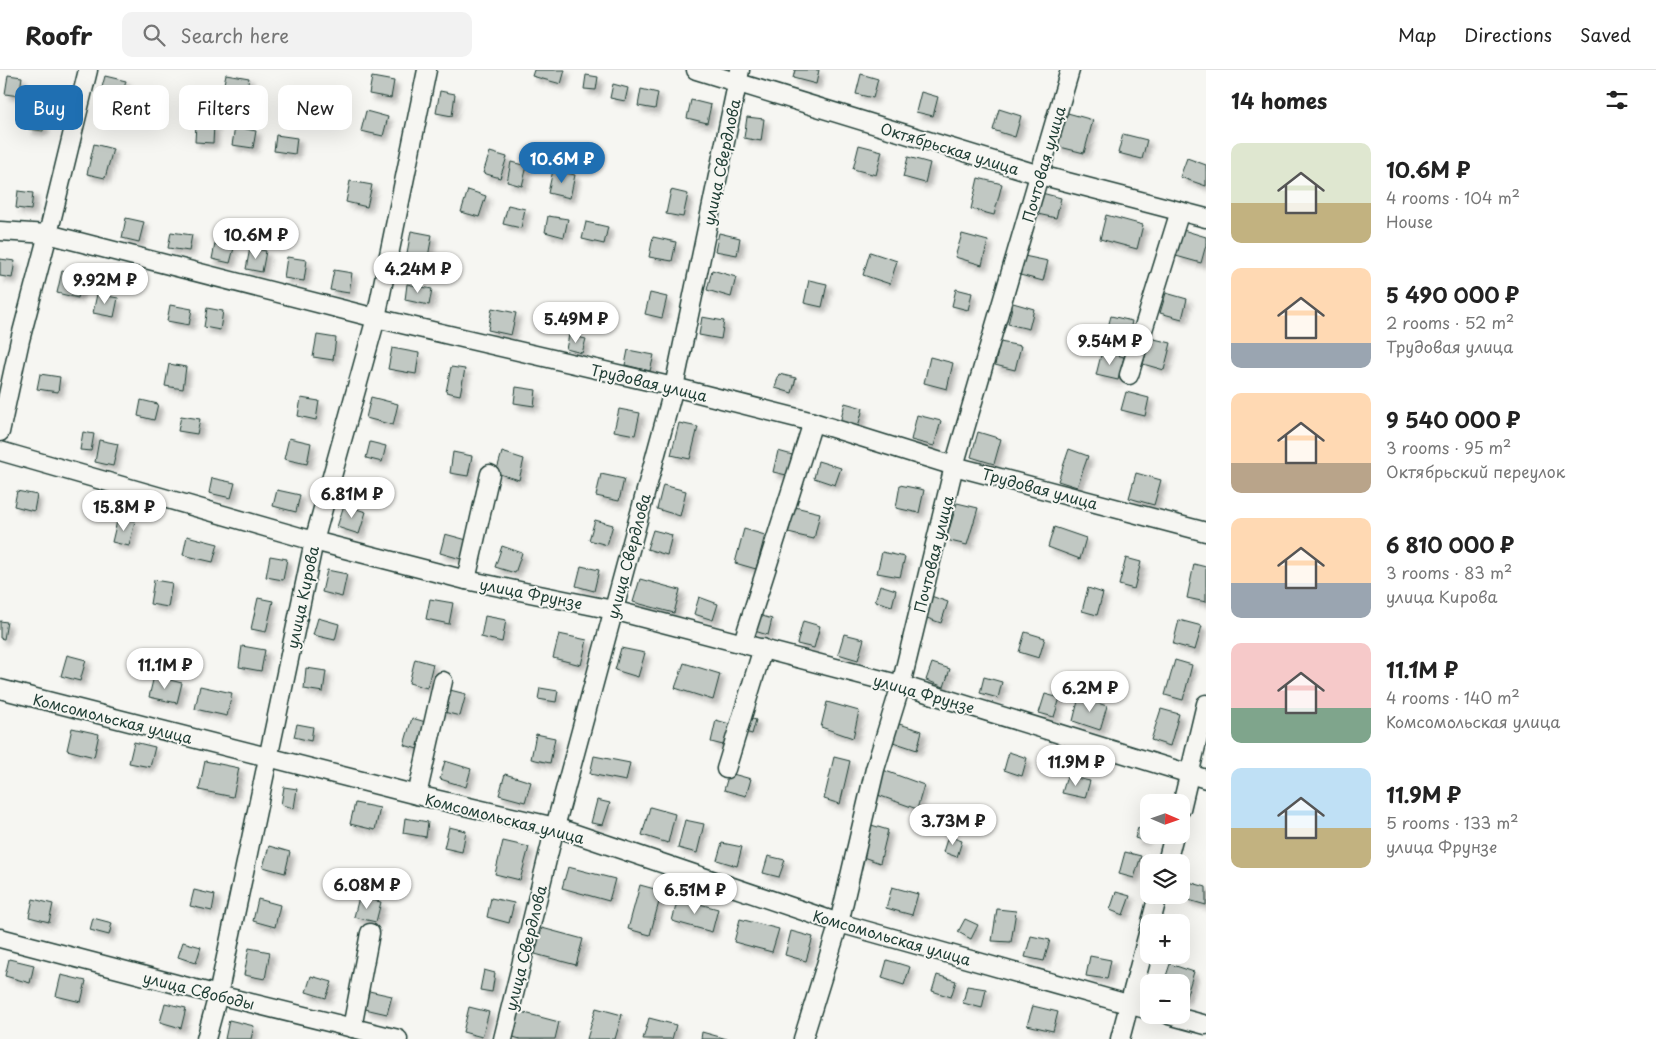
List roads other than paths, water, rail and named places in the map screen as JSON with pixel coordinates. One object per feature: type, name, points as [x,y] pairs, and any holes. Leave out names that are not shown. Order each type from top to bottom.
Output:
[{"type":"street","points":[[0,432],[20,340],[88,70]]},
{"type":"street","name":"улица Кирова","points":[[206,1039],[218,995],[314,541],[376,318],[427,70]]},
{"type":"street","name":"Октябрьская улица","points":[[696,70],[739,76],[1040,175],[1206,218]]},
{"type":"street","name":"Почтовая улица","points":[[803,1039],[839,923],[876,769],[902,685],[954,466],[1070,70]]},
{"type":"street","name":"улица Свердлова","points":[[503,1039],[555,827],[674,387],[739,76]]},
{"type":"street","points":[[1129,375],[1180,211]]},
{"type":"street","name":"Трудовая улица","points":[[0,231],[48,234],[376,318],[674,387],[813,422],[954,466],[1206,532]]},
{"type":"street","points":[[743,642],[813,422]]},
{"type":"street","name":"улица Фрунзе","points":[[0,451],[314,541],[466,580],[613,610],[743,642],[902,685],[1198,777]]},
{"type":"street","points":[[466,580],[490,474]]},
{"type":"street","points":[[726,769],[763,648]]},
{"type":"street","points":[[417,795],[443,681]]},
{"type":"street","name":"Комсомольская улица","points":[[0,689],[417,795],[555,827],[839,923],[1140,1007]]},
{"type":"street","points":[[1189,794],[1198,777],[1206,704]]},
{"type":"street","points":[[352,1028],[370,932]]},
{"type":"street","name":"улица Свободы","points":[[0,938],[218,995],[398,1039]]},
{"type":"street","points":[[1120,1039],[1140,963]]},
{"type":"street","points":[[1190,1021],[1206,1025]]}]
